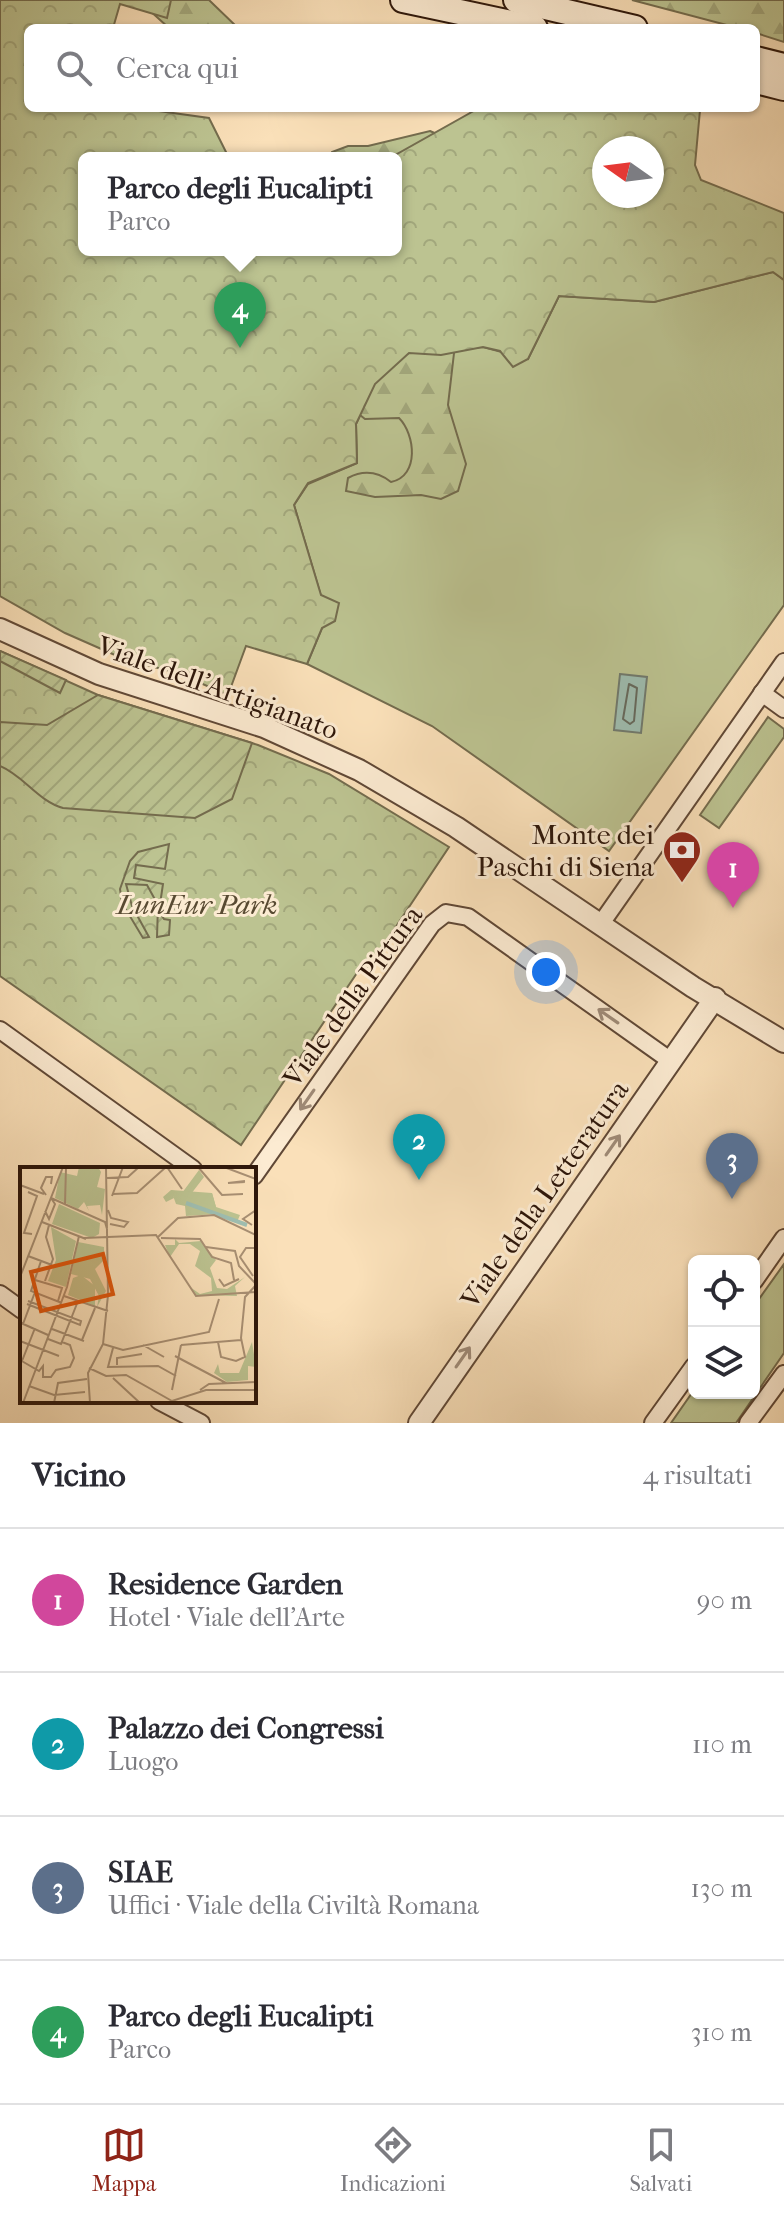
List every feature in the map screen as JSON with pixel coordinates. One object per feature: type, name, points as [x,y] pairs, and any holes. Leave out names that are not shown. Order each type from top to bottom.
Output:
[{"type":"main road","points":[[403,0],[516,24]]},
{"type":"main road","points":[[516,0],[551,17],[604,24]]},
{"type":"main road","points":[[760,60],[784,66]]},
{"type":"main road","points":[[760,82],[784,88]]},
{"type":"street","name":"Viale dell'Artigianato","points":[[0,629],[110,679],[303,742],[367,774],[456,827],[600,925],[784,1042]]},
{"type":"street","points":[[600,925],[784,662]]},
{"type":"street","points":[[762,693],[784,709]]},
{"type":"street","name":"Viale della Pittura","points":[[256,1173],[432,924],[446,913],[468,917],[671,1061]]},
{"type":"street","name":"Viale della Letteratura","points":[[419,1423],[715,998]]},
{"type":"street","points":[[0,1030],[190,1167]]},
{"type":"street","points":[[760,1272],[784,1238]]},
{"type":"street","points":[[0,1294],[20,1309]]},
{"type":"street","points":[[653,1423],[688,1374]]},
{"type":"street","points":[[748,1423],[784,1374]]},
{"type":"street","points":[[175,1405],[201,1423]]},
{"type":"green space","points":[[0,0],[171,0],[167,18],[120,4],[114,24],[24,24],[24,112],[166,112],[209,118],[226,152],[78,152],[78,256],[402,256],[401,152],[472,112],[700,112],[695,165],[701,180],[784,213],[784,280],[773,272],[654,302],[559,296],[528,359],[513,367],[500,351],[483,347],[441,355],[409,353],[375,384],[356,424],[357,463],[308,483],[294,505],[321,595],[339,603],[335,621],[322,628],[307,664],[246,646],[228,695],[177,673],[124,659],[65,633],[0,596]]},
{"type":"green space","points":[[138,0],[209,0],[234,24],[165,24]]},
{"type":"green space","points":[[632,0],[784,0],[784,42],[760,34],[760,24],[723,24]]},
{"type":"green space","points":[[430,131],[448,139],[402,156],[402,152],[332,152],[348,146],[368,146]]},
{"type":"green space","points":[[773,272],[784,280],[784,605],[609,851],[432,726],[307,664],[322,628],[321,596],[294,505],[308,484],[357,463],[356,424],[375,384],[409,353],[483,347],[528,359],[559,296],[654,302]]},
{"type":"green space","points":[[456,336],[448,405],[466,464],[458,491],[441,499],[421,495],[375,497],[346,491],[348,478],[359,474],[375,474],[391,482],[400,478],[407,472],[412,454],[409,434],[399,418],[365,419],[355,411],[348,375]]},
{"type":"green space","name":"LunEur Park","points":[[0,651],[98,695],[258,745],[329,774],[449,847],[367,970],[359,970],[241,1145],[0,976]]},
{"type":"green space","points":[[0,651],[66,680],[60,693],[0,661]]},
{"type":"green space","points":[[98,695],[252,743],[232,799],[195,818],[63,808],[46,800],[0,766],[0,722],[47,725]]},
{"type":"green space","points":[[768,717],[784,729],[784,737],[719,828],[700,815]]},
{"type":"green space","points":[[169,844],[165,869],[136,865],[134,878],[163,884],[159,911],[164,919],[170,920],[169,935],[157,937],[158,905],[147,885],[126,884],[132,906],[149,937],[143,938],[122,903],[120,889],[130,861],[138,852]]},
{"type":"green space","points":[[784,1264],[784,1353],[760,1388],[760,1327],[760,1298]]},
{"type":"green space","points":[[688,1399],[752,1399],[736,1423],[671,1423]]},
{"type":"water","points":[[620,674],[647,677],[641,733],[614,730]]},
{"type":"place","name":"Parco degli Eucalipti","points":[[240,348]]},
{"type":"place","name":"Monte dei Paschi di Siena","points":[[682,884]]},
{"type":"place","name":"Residence Garden","points":[[733,908]]},
{"type":"place","name":"Palazzo dei Congressi","points":[[419,1180]]},
{"type":"place","name":"SIAE","points":[[732,1199]]}]
